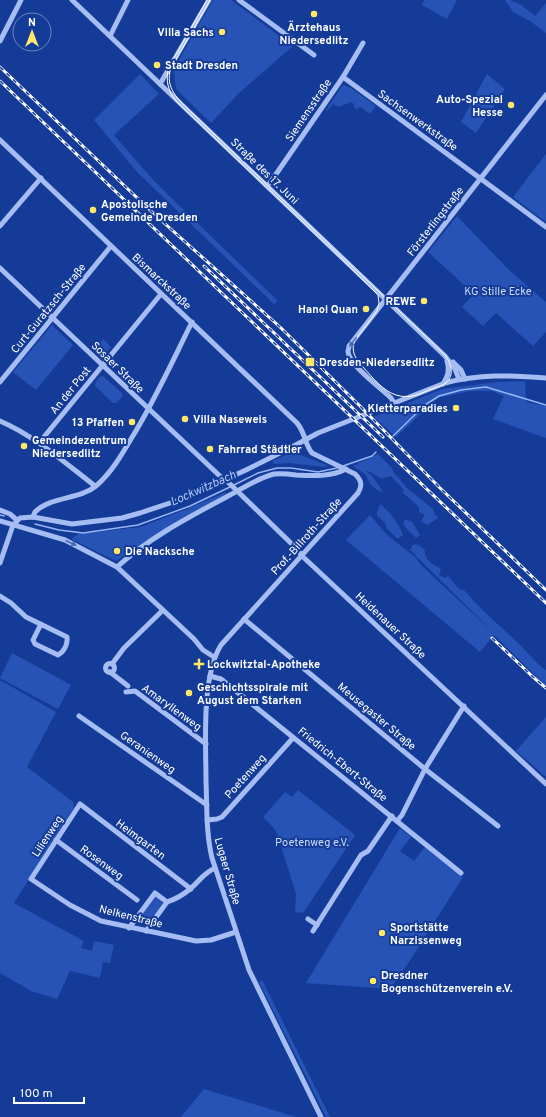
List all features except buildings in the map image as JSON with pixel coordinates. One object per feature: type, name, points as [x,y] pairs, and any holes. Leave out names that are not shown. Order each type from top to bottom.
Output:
[{"type":"street","points":[[0,41],[21,0]]},
{"type":"street","name":"Straße des 17. Juni","points":[[72,0],[386,300],[450,359],[461,370],[462,379]]},
{"type":"street","points":[[110,36],[128,0]]},
{"type":"street","points":[[160,84],[209,0]]},
{"type":"street","points":[[239,0],[314,55]]},
{"type":"street","name":"Siemensstraße","points":[[266,186],[272,180],[343,77],[363,43]]},
{"type":"street","name":"Sachsenwerkstraße","points":[[343,77],[481,178],[546,228]]},
{"type":"street","name":"Försterlingstraße","points":[[394,403],[391,398],[366,376],[352,361],[348,352],[349,346],[546,95]]},
{"type":"street","name":"Bismarckstraße","points":[[0,140],[297,423],[303,430],[306,439]]},
{"type":"street","points":[[0,226],[41,178]]},
{"type":"street","name":"Curt-Guratzsch-Straße","points":[[0,382],[111,246]]},
{"type":"street","name":"Sosaer Straße","points":[[0,268],[223,479]]},
{"type":"street","name":"An der Post","points":[[39,443],[162,294]]},
{"type":"street","points":[[33,517],[35,512],[45,505],[84,493],[96,486],[120,458],[149,410],[192,322]]},
{"type":"street","points":[[443,384],[448,376],[449,370],[445,356]]},
{"type":"street","points":[[0,563],[15,523],[25,517],[72,524],[122,518],[182,499],[258,464],[318,433],[443,384],[462,379],[501,376],[546,378]]},
{"type":"street","points":[[0,421],[9,424],[39,443],[96,486]]},
{"type":"street","name":"Prof.-Billroth-Straße","points":[[214,657],[221,645],[360,490],[360,479],[355,474],[312,453],[306,439]]},
{"type":"street","points":[[117,566],[126,558],[170,528],[254,481],[276,474],[310,476],[327,475],[341,472],[346,469]]},
{"type":"street","name":"Heidenauer Straße","points":[[223,479],[229,483],[298,550],[301,555],[546,784]]},
{"type":"street","points":[[0,510],[10,514],[15,523]]},
{"type":"street","points":[[0,521],[15,523],[71,542],[117,566],[203,650],[214,657]]},
{"type":"street","points":[[0,596],[11,603],[26,617],[41,624],[67,637],[67,643],[62,653],[58,655],[35,644],[33,640],[41,624]]},
{"type":"street","points":[[128,686],[110,672],[114,668],[112,664],[124,648],[163,610]]},
{"type":"street","name":"Meusegaster Straße","points":[[244,619],[426,769],[498,826]]},
{"type":"street","name":"Lugaer Straße","points":[[214,657],[207,701],[207,820],[209,846],[248,970],[321,1117]]},
{"type":"street","name":"Friedrich-Ebert-Straße","points":[[210,676],[221,679],[461,873]]},
{"type":"street","name":"Amaryllenweg","points":[[126,692],[135,691],[206,744]]},
{"type":"street","points":[[397,820],[402,815],[426,769],[464,706]]},
{"type":"street","name":"Geranienweg","points":[[79,716],[207,805]]},
{"type":"street","name":"Poetenweg","points":[[207,820],[217,819],[222,816],[293,738]]},
{"type":"street","name":"Lilienweg","points":[[31,879],[80,804]]},
{"type":"street","name":"Heimgarten","points":[[80,804],[191,889]]},
{"type":"street","points":[[313,931],[362,855],[368,851],[392,816]]},
{"type":"street","name":"Rosenweg","points":[[56,840],[141,903]]},
{"type":"street","points":[[146,931],[167,902],[178,898],[191,889],[204,873],[215,868]]},
{"type":"street","name":"Nelkenstraße","points":[[31,879],[70,905],[101,921],[129,928],[203,941],[236,932]]},
{"type":"street","points":[[129,928],[141,903],[155,893],[167,902]]},
{"type":"street","points":[[308,919],[317,925]]},
{"type":"green space","points":[[213,0],[231,0],[293,46],[238,94],[211,123],[176,89],[174,72],[176,65]]},
{"type":"green space","points":[[424,0],[457,0],[447,19],[422,5]]},
{"type":"green space","points":[[505,0],[510,0],[521,5],[535,16],[546,3],[546,33],[530,21],[513,12]]},
{"type":"green space","points":[[140,74],[159,94],[114,135],[154,181],[278,301],[274,304],[137,172],[94,120]]},
{"type":"green space","points":[[487,74],[505,89],[476,133],[461,122]]},
{"type":"green space","points":[[344,85],[351,88],[376,106],[370,114],[360,107],[357,109],[354,108],[354,104],[351,102],[339,107],[333,104],[327,111],[326,110]]},
{"type":"green space","points":[[546,154],[546,222],[513,197]]},
{"type":"green space","name":"KG Stille Ecke","points":[[457,216],[509,270],[546,302],[546,332],[533,346],[496,313],[483,326],[462,307],[474,294],[428,252]]},
{"type":"green space","points":[[52,325],[73,345],[36,390],[13,372]]},
{"type":"green space","points":[[103,339],[111,347],[102,358],[94,350]]},
{"type":"green space","points":[[103,376],[123,394],[116,403],[113,403],[95,386],[98,379]]},
{"type":"green space","points":[[525,381],[526,402],[546,406],[546,438],[493,419],[504,396],[492,391],[470,391],[438,398],[396,437],[374,417],[442,389],[498,382]]},
{"type":"green space","points":[[293,452],[329,466],[324,467],[289,463],[274,464],[272,461]]},
{"type":"green space","points":[[378,454],[392,468],[394,473],[408,489],[433,509],[438,518],[427,525],[421,521],[425,515],[419,512],[419,507],[402,492],[404,490],[391,476],[382,478],[366,471],[373,477],[383,492],[374,488],[370,484],[366,475],[353,466]]},
{"type":"green space","points":[[226,492],[226,494],[116,561],[71,539],[78,534],[141,527]]},
{"type":"green space","points":[[380,504],[394,518],[399,526],[403,535],[398,539],[387,529],[385,523],[377,516]]},
{"type":"green space","points":[[370,515],[387,535],[415,557],[421,565],[495,634],[410,550],[412,546],[419,545],[425,550],[427,560],[441,569],[439,575],[445,578],[448,576],[459,589],[464,590],[538,664],[546,670],[546,686],[494,635],[480,652],[346,540]]},
{"type":"green space","points":[[405,519],[412,522],[420,535],[416,538],[403,524]]},
{"type":"green space","points":[[12,653],[71,685],[58,709],[0,678]]},
{"type":"green space","points":[[0,680],[56,712],[27,767],[73,802],[74,808],[14,903],[84,941],[81,948],[92,951],[94,941],[114,945],[110,963],[103,962],[100,978],[70,971],[57,999],[31,991],[0,973]]},
{"type":"green space","points":[[546,717],[546,777],[516,751]]},
{"type":"green space","name":"Poetenweg e.V.","points":[[298,790],[355,835],[303,913],[295,912],[296,894],[277,833],[263,817],[285,792],[292,797]]},
{"type":"green space","name":"Sportstätte Narzissenweg","points":[[400,828],[411,837],[400,851],[414,861],[425,847],[463,877],[390,989],[306,983]]},
{"type":"green space","points":[[155,896],[163,901],[162,904],[146,926],[137,924],[136,921]]},
{"type":"green space","points":[[262,980],[330,1117],[326,1117],[259,982]]},
{"type":"green space","points":[[204,1089],[296,1117],[181,1117]]},
{"type":"waterway","name":"Lockwitzbach","points":[[393,436],[425,405],[439,396],[461,390],[486,387],[546,405]]},
{"type":"waterway","name":"Lockwitzbach","points":[[343,466],[372,456],[376,452]]},
{"type":"waterway","name":"Lockwitzbach","points":[[234,485],[258,473],[277,468],[291,468],[318,472],[337,468]]},
{"type":"waterway","name":"Lockwitzbach","points":[[35,524],[59,530],[83,533],[138,525],[190,506],[230,487]]},
{"type":"waterway","name":"Lockwitzbach","points":[[0,515],[4,516]]},
{"type":"tram line","points":[[207,0],[169,67],[167,81],[173,97],[378,295],[379,303],[377,311],[355,340],[353,348],[356,358],[374,380],[391,393],[405,397],[417,395],[446,383],[449,380],[451,369],[445,355],[192,113],[174,93],[171,88],[169,75],[171,68],[210,0]]},
{"type":"railway","points":[[0,67],[153,213],[280,327],[439,487],[546,590]]},
{"type":"railway","points":[[0,81],[546,603]]},
{"type":"railway","points":[[204,266],[383,437]]},
{"type":"railway","points":[[492,638],[546,688]]},
{"type":"place","name":"Ärztehaus Niedersedlitz","points":[[314,14]]},
{"type":"place","name":"Villa Sachs","points":[[222,32]]},
{"type":"place","name":"Stadt Dresden","points":[[157,65]]},
{"type":"place","name":"Auto-Spezial Hesse","points":[[511,105]]},
{"type":"place","name":"Apostolische Gemeinde Dresden","points":[[93,210]]},
{"type":"place","name":"REWE","points":[[424,301]]},
{"type":"place","name":"Hanoi Quan","points":[[366,309]]},
{"type":"place","name":"Dresden-Niedersedlitz","points":[[310,362]]},
{"type":"place","name":"Kletterparadies","points":[[456,408]]},
{"type":"place","name":"Villa Naseweis","points":[[185,419]]},
{"type":"place","name":"13 Pfaffen","points":[[132,422]]},
{"type":"place","name":"Gemeindezentrum Niedersedlitz","points":[[24,446]]},
{"type":"place","name":"Fahrrad Städtler","points":[[210,449]]},
{"type":"place","name":"Die Nacksche","points":[[117,551]]},
{"type":"place","name":"Lockwitztal-Apotheke","points":[[199,664]]},
{"type":"place","name":"Geschichtsspirale mit August dem Starken","points":[[189,693]]},
{"type":"place","name":"Sportstätte Narzissenweg","points":[[382,933]]},
{"type":"place","name":"Dresdner Bogenschützenverein e.V.","points":[[373,981]]}]
